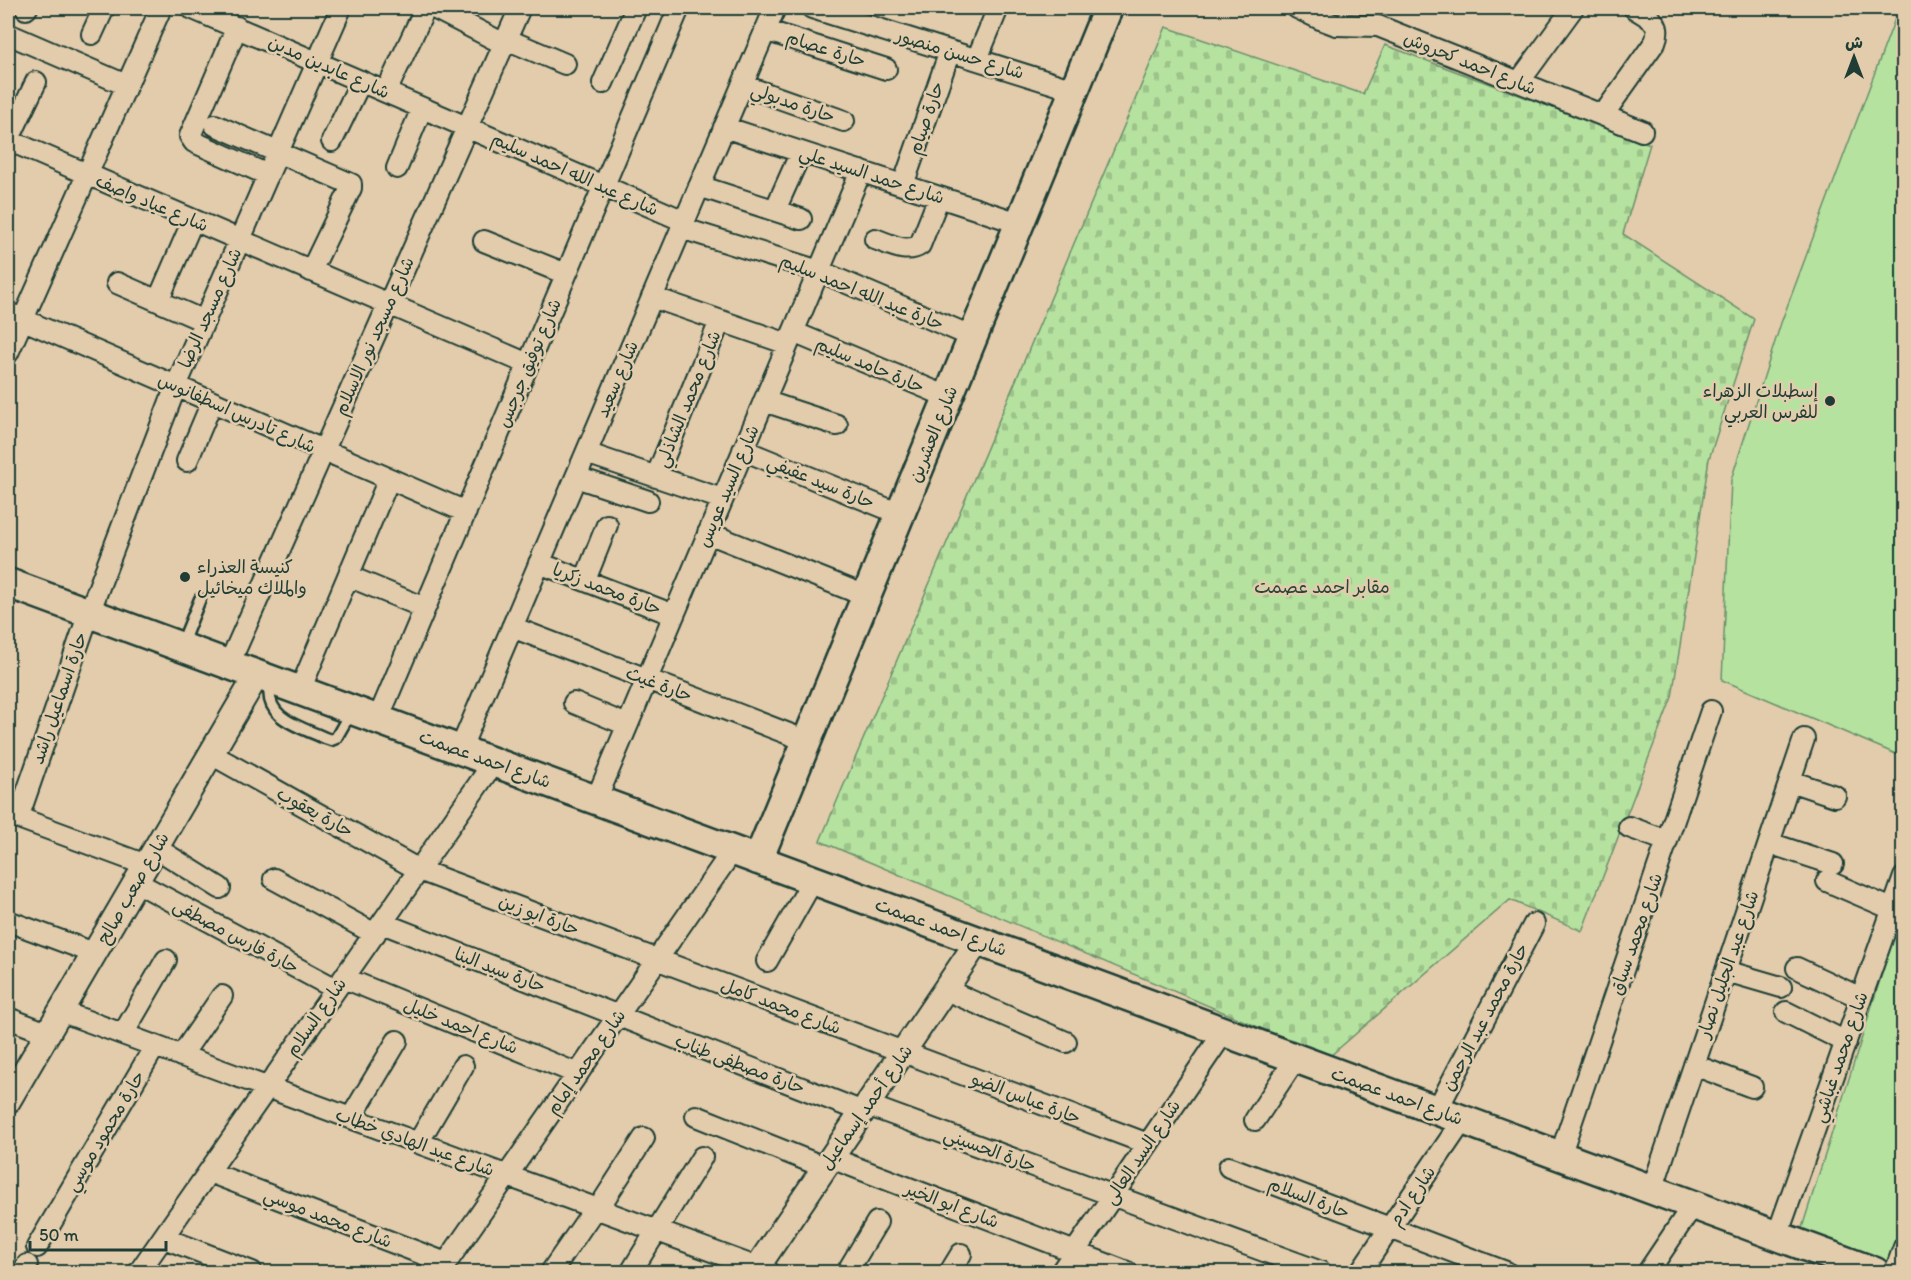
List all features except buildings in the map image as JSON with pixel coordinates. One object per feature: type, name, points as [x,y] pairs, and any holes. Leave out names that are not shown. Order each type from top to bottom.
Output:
[{"type":"main road","name":"شارع العشرين","points":[[745,855],[807,741],[1108,8]]},
{"type":"main road","name":"شارع احمد عصمت","points":[[8,583],[1777,1236],[1841,1267],[1875,1272]]},
{"type":"street","points":[[92,34],[104,8]]},
{"type":"street","points":[[8,353],[15,316],[87,175],[161,8]]},
{"type":"street","name":"شارع عابدين مدين","points":[[191,8],[467,127]]},
{"type":"street","points":[[386,92],[425,9],[428,8]]},
{"type":"street","points":[[434,8],[505,41],[565,64]]},
{"type":"street","name":"شارع مسجد نور الاسلام","points":[[229,664],[518,8]]},
{"type":"street","points":[[603,83],[636,8]]},
{"type":"street","name":"شارع توفيق جرجس","points":[[365,715],[425,608],[680,8]]},
{"type":"street","name":"شارع سعيد","points":[[460,750],[775,8]]},
{"type":"street","name":"شارع حسن منصور","points":[[812,8],[839,12],[950,51],[1074,90]]},
{"type":"street","points":[[977,59],[998,8]]},
{"type":"street","name":"شارع احمد كحروش","points":[[1297,8],[1328,23],[1344,26],[1377,26],[1642,131]]},
{"type":"street","points":[[1344,26],[1352,8]]},
{"type":"street","points":[[1519,82],[1573,8]]},
{"type":"street","points":[[1603,116],[1658,35],[1658,28],[1653,21],[1634,8]]},
{"type":"street","name":"شارع مسجد الرضا","points":[[89,613],[176,386],[317,62],[334,10]]},
{"type":"street","points":[[237,27],[190,136],[194,142],[268,175]]},
{"type":"street","name":"حارة عصام","points":[[765,30],[886,69]]},
{"type":"street","points":[[8,34],[126,85]]},
{"type":"street","name":"حارة صيام","points":[[903,185],[950,51]]},
{"type":"street","points":[[332,141],[361,81]]},
{"type":"street","points":[[8,140],[36,82]]},
{"type":"street","name":"حارة مدبولي","points":[[742,85],[844,121]]},
{"type":"street","points":[[397,168],[422,108]]},
{"type":"street","points":[[215,125],[348,182],[352,186],[311,271]]},
{"type":"street","name":"شارع عبد الله احمد سليم","points":[[467,127],[604,186],[683,225]]},
{"type":"street","name":"شارع حمد السيد علي","points":[[724,127],[1019,223]]},
{"type":"street","name":"شارع عياد واصف","points":[[8,140],[528,364]]},
{"type":"street","points":[[775,210],[801,152]]},
{"type":"street","name":"شارع السيد عويس","points":[[596,800],[861,171]]},
{"type":"street","points":[[699,186],[801,219]]},
{"type":"street","points":[[875,239],[908,250],[916,248],[920,245],[939,197]]},
{"type":"street","points":[[158,301],[194,220]]},
{"type":"street","name":"حارة عبد الله احمد سليم","points":[[683,225],[819,271],[973,337]]},
{"type":"street","points":[[484,241],[566,274]]},
{"type":"street","points":[[117,283],[204,321]]},
{"type":"street","name":"حارة حامد سليم","points":[[652,297],[720,321],[790,338],[948,398]]},
{"type":"street","name":"شارع تادرس اسطفانوس","points":[[15,316],[466,512]]},
{"type":"street","name":"شارع محمد الشاذلي","points":[[656,477],[720,321]]},
{"type":"street","points":[[764,401],[837,425]]},
{"type":"street","points":[[187,461],[212,402]]},
{"type":"street","name":"حارة سيد عفيفي","points":[[743,450],[900,514]]},
{"type":"street","points":[[586,453],[722,499]]},
{"type":"street","points":[[576,477],[648,501]]},
{"type":"street","points":[[300,690],[389,479]]},
{"type":"street","points":[[585,580],[607,525]]},
{"type":"street","points":[[708,532],[866,596]]},
{"type":"street","name":"حارة محمد زكريا","points":[[539,562],[674,615]]},
{"type":"street","points":[[348,576],[425,608]]},
{"type":"street","name":"حارة اسماعيل راشد","points":[[13,816],[89,613]]},
{"type":"street","name":"حارة غيث","points":[[512,627],[807,741]]},
{"type":"street","name":"شارع صعب صالح","points":[[8,1101],[211,754],[264,677]]},
{"type":"street","points":[[574,703],[627,725]]},
{"type":"street","name":"شارع محمد سباق","points":[[1560,1156],[1711,711]]},
{"type":"street","name":"شارع عبد الجليل نصار","points":[[1652,1190],[1804,739]]},
{"type":"street","name":"حارة يعقوب","points":[[211,754],[419,870]]},
{"type":"street","name":"شارع السلام","points":[[139,1272],[494,762]]},
{"type":"street","points":[[1790,781],[1835,796]]},
{"type":"street","points":[[13,816],[146,865],[220,888]]},
{"type":"street","points":[[1629,827],[1667,841]]},
{"type":"street","points":[[1769,843],[1830,872],[1892,909]]},
{"type":"street","name":"شارع محمد إمام","points":[[443,1268],[658,960],[745,855]]},
{"type":"street","name":"حارة فارس مصطفى","points":[[146,865],[340,984]]},
{"type":"street","name":"حارة ابو زين","points":[[419,870],[658,960]]},
{"type":"street","name":"شارع محمد غباشي","points":[[1777,1236],[1904,877]]},
{"type":"street","name":"حارة سيد البنا","points":[[274,879],[379,928],[618,1016]]},
{"type":"street","points":[[767,960],[813,880]]},
{"type":"street","points":[[8,921],[94,953]]},
{"type":"street","name":"حارة محمد عبد الرحمن","points":[[1450,1115],[1534,924]]},
{"type":"street","name":"شارع أحمد إسماعيل","points":[[760,1271],[827,1163],[978,941]]},
{"type":"street","points":[[123,1034],[166,960]]},
{"type":"street","name":"شارع محمد كامل","points":[[658,960],[904,1052]]},
{"type":"street","points":[[1797,968],[1861,998]]},
{"type":"street","points":[[1726,970],[1781,987]]},
{"type":"street","name":"شارع احمد خليل","points":[[340,984],[578,1074]]},
{"type":"street","points":[[946,990],[1066,1042]]},
{"type":"street","points":[[181,1056],[222,996]]},
{"type":"street","name":"شارع عبد الهادي خطاب","points":[[60,1011],[760,1271]]},
{"type":"street","points":[[1786,1012],[1846,1042]]},
{"type":"street","name":"حارة مصطفى طناب","points":[[618,1016],[865,1108]]},
{"type":"street","points":[[8,1018],[47,1033]]},
{"type":"street","name":"شارع السد العالى","points":[[1061,1272],[1224,1032]]},
{"type":"street","points":[[351,1118],[397,1041]]},
{"type":"street","name":"حارة محمود موسي","points":[[37,1247],[155,1046]]},
{"type":"street","name":"حارة عباس الضو","points":[[904,1052],[1148,1144]]},
{"type":"street","points":[[1255,1120],[1296,1058]]},
{"type":"street","points":[[1694,1065],[1752,1088]]},
{"type":"street","points":[[418,1143],[463,1066]]},
{"type":"street","name":"حارة الحسيني","points":[[865,1108],[1321,1272]]},
{"type":"street","name":"شارع ادم","points":[[1360,1272],[1390,1228],[1450,1115]]},
{"type":"street","name":"شارع ابو الخير","points":[[696,1116],[1127,1272]]},
{"type":"street","points":[[550,1272],[645,1138]]},
{"type":"street","points":[[631,1272],[702,1157]]},
{"type":"street","name":"حارة السلام","points":[[1229,1167],[1506,1272]]},
{"type":"street","name":"شارع محمد موسي","points":[[209,1172],[443,1268]]},
{"type":"street","points":[[1648,1272],[1693,1205]]},
{"type":"street","points":[[848,1272],[877,1222]]},
{"type":"street","points":[[164,1238],[252,1272]]},
{"type":"street","points":[[1895,1272],[1904,1247]]},
{"type":"street","points":[[950,1272],[961,1254]]},
{"type":"lane","points":[[181,646],[200,599]]},
{"type":"lane","points":[[264,677],[274,712],[283,719],[325,738],[331,740],[336,738],[365,715]]},
{"type":"green space","name":"إسطبلات الزهراء للفرس العربي","points":[[1899,8],[1904,8],[1903,757],[1722,680],[1731,480],[1781,323]]},
{"type":"green space","name":"مقابر احمد عصمت","points":[[1166,27],[1363,94],[1385,45],[1650,144],[1623,234],[1754,319],[1709,459],[1672,697],[1582,931],[1510,900],[1329,1057],[820,841]]},
{"type":"green space","points":[[1903,907],[1903,1269],[1801,1231]]},
{"type":"place","name":"إسطبلات الزهراء للفرس العربي","points":[[1830,401]]},
{"type":"place","name":"كنيسة العذراء والملاك ميخائيل","points":[[185,577]]}]
